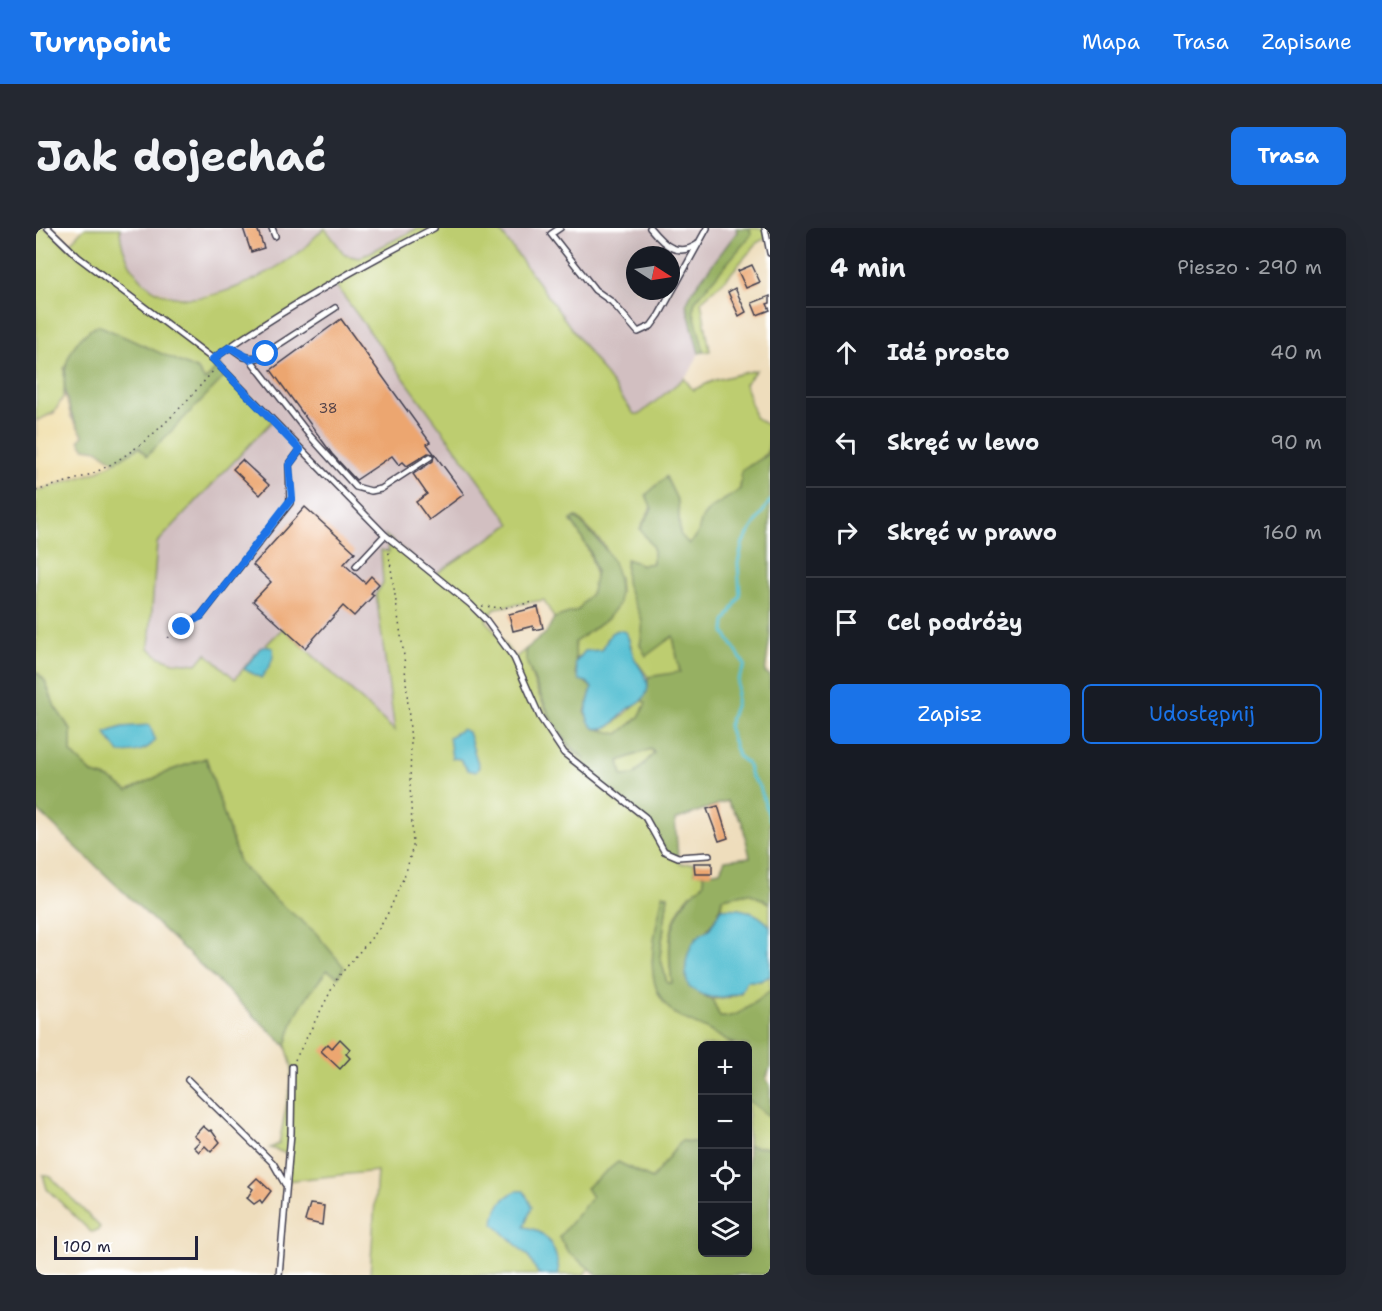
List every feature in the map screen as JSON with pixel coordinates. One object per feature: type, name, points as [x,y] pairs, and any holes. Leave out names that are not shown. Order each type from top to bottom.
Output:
[{"type":"lane","points":[[48,228],[78,257],[213,359],[385,536],[470,604],[514,658],[540,717],[564,753],[645,817],[664,851],[678,857],[709,855]]},
{"type":"lane","points":[[272,228],[274,236]]},
{"type":"lane","points":[[213,359],[362,266],[434,228]]},
{"type":"lane","points":[[560,228],[551,234],[567,258],[595,290],[612,302],[638,332],[651,326],[659,315],[702,241],[707,228]]},
{"type":"lane","points":[[650,228],[666,245],[676,251],[691,249],[702,241]]},
{"type":"lane","points":[[765,228],[770,253]]},
{"type":"lane","points":[[250,359],[266,354],[335,308]]},
{"type":"lane","points":[[230,347],[250,359],[310,436],[356,487],[371,491],[381,489],[430,457]]},
{"type":"lane","points":[[201,616],[290,503],[289,465],[300,450]]},
{"type":"lane","points":[[356,566],[385,536]]},
{"type":"lane","points":[[279,1275],[291,1133],[292,1066]]},
{"type":"lane","points":[[188,1080],[273,1163],[286,1188]]},
{"type":"path","points":[[36,491],[96,472],[130,454],[153,434],[219,365]]},
{"type":"path","points":[[292,1066],[338,977],[379,929],[389,911],[406,872],[413,846],[410,784],[411,742],[404,656],[385,536]]},
{"type":"path","points":[[470,604],[503,608],[534,602]]},
{"type":"path","points":[[168,638],[173,632],[201,616]]},
{"type":"shaded area","points":[[120,228],[325,228],[301,251],[272,271],[239,288],[195,297],[173,296],[148,286],[126,255],[120,237]]},
{"type":"shaded area","points":[[327,228],[418,228],[359,258],[345,255]]},
{"type":"shaded area","points":[[498,228],[736,228],[737,232],[693,290],[686,304],[699,353],[690,372],[640,414],[634,414]]},
{"type":"shaded area","points":[[334,282],[512,525],[434,575],[381,550],[383,583],[376,594],[396,732],[283,628],[235,679],[207,653],[197,664],[187,664],[160,657],[149,648],[157,543],[272,421],[213,359]]},
{"type":"green space","points":[[36,228],[48,228],[67,246],[84,228],[120,228],[124,250],[138,276],[160,293],[179,298],[201,297],[244,284],[298,253],[325,228],[345,255],[359,258],[418,228],[498,228],[634,414],[640,414],[684,378],[693,390],[715,380],[756,370],[745,384],[755,417],[770,427],[768,450],[757,462],[742,470],[740,489],[730,499],[717,504],[699,536],[688,544],[680,535],[678,502],[666,477],[640,529],[653,547],[653,563],[642,565],[626,559],[628,589],[639,607],[644,628],[640,645],[646,655],[673,635],[680,673],[648,677],[634,658],[629,639],[608,638],[602,650],[578,657],[575,663],[575,642],[608,618],[620,592],[619,578],[604,545],[577,517],[571,521],[584,542],[594,566],[593,590],[587,601],[577,610],[554,618],[544,600],[496,608],[486,620],[515,658],[526,649],[535,686],[554,725],[568,745],[599,772],[678,857],[680,864],[694,863],[695,873],[703,874],[704,883],[689,896],[680,908],[672,928],[669,950],[672,983],[667,983],[660,956],[668,896],[663,894],[652,962],[675,1014],[727,1041],[698,1041],[698,1143],[681,1141],[652,1179],[592,1197],[568,1252],[590,1268],[583,1275],[370,1275],[377,1171],[286,1181],[288,1154],[270,1148],[279,1144],[290,1087],[292,1067],[286,1046],[293,1016],[305,995],[327,970],[271,896],[239,862],[206,758],[169,771],[128,791],[110,779],[93,774],[71,753],[71,730],[55,707],[45,681],[36,671],[36,491],[96,472],[140,447],[147,455],[227,374],[272,421],[157,543],[149,648],[160,657],[174,662],[197,664],[206,653],[235,679],[260,648],[283,628],[395,731],[376,594],[383,583],[381,550],[389,552],[385,535],[434,575],[511,524],[334,283],[213,359],[219,365],[205,381],[198,370],[98,326],[64,368],[62,401],[53,412],[36,421]]},
{"type":"green space","points":[[736,228],[750,228],[751,235],[695,301],[693,310],[704,352],[699,353],[686,304],[693,290],[737,232]]},
{"type":"green space","points":[[750,228],[770,228],[770,236],[758,242],[726,279],[701,301],[710,351],[704,352],[693,310],[695,301],[750,235]]},
{"type":"green space","points":[[98,325],[198,370],[205,381],[219,365],[227,374],[147,456],[139,447],[115,462],[97,450],[84,448],[79,441],[83,435],[69,405],[65,390],[67,361],[74,347],[84,335]]},
{"type":"green space","points":[[770,449],[770,636],[765,673],[770,675],[770,903],[749,893],[722,898],[714,921],[688,954],[699,994],[712,999],[720,1017],[740,1012],[770,991],[770,1068],[766,1079],[770,1085],[770,1117],[752,1103],[752,1041],[729,1041],[677,1015],[665,1004],[657,990],[653,975],[654,942],[663,894],[668,896],[660,956],[667,983],[672,983],[670,939],[680,909],[704,883],[703,874],[720,871],[725,860],[750,857],[742,822],[727,801],[675,820],[678,857],[669,854],[650,824],[581,768],[584,758],[564,738],[556,726],[526,661],[526,649],[546,633],[554,618],[578,610],[592,592],[596,571],[590,551],[571,520],[576,517],[609,555],[614,564],[619,588],[619,604],[608,618],[575,642],[576,674],[592,688],[585,713],[594,728],[618,734],[639,717],[646,703],[641,700],[648,686],[648,677],[680,672],[673,636],[646,656],[640,645],[642,620],[626,582],[627,559],[642,565],[653,563],[653,547],[640,529],[652,509],[646,495],[666,477],[678,502],[680,534],[689,544],[697,536],[704,515],[712,507],[740,489],[742,470],[766,456]],"holes":[[[651,749],[654,753],[634,775],[622,776],[619,761]]]},
{"type":"green space","points":[[36,671],[45,681],[55,707],[71,730],[71,753],[93,774],[110,779],[128,791],[169,771],[206,758],[239,862],[271,896],[315,932],[344,967],[338,977],[327,970],[297,1013],[286,1046],[36,809]]},
{"type":"green space","points":[[641,700],[647,703],[639,717],[618,734],[607,733],[603,729],[618,720]]},
{"type":"green space","points":[[651,749],[654,753],[634,775],[622,777],[619,761]]},
{"type":"green space","points":[[749,893],[770,903],[770,926],[748,911],[721,909],[722,898]]},
{"type":"green space","points":[[770,976],[770,991],[740,1012],[720,1017],[712,999],[727,998],[741,993],[747,981],[760,981]]},
{"type":"green space","points":[[752,1103],[770,1117],[770,1148],[752,1146]]},
{"type":"green space","points":[[681,1141],[698,1143],[698,1257],[752,1257],[752,1146],[770,1148],[770,1275],[598,1275],[568,1252],[559,1237],[592,1197],[586,1188],[618,1162],[652,1179]]},
{"type":"green space","points":[[43,1175],[51,1177],[100,1227],[97,1231],[91,1232],[47,1189]]},
{"type":"sand","points":[[65,394],[71,417],[83,435],[79,441],[84,448],[97,450],[115,462],[96,472],[36,491],[36,421],[54,413]]},
{"type":"water","points":[[618,630],[626,632],[634,656],[647,680],[648,690],[641,701],[627,710],[612,725],[600,729],[594,728],[587,714],[592,688],[587,682],[579,680],[575,663],[585,651],[602,650],[611,633]]},
{"type":"water","points":[[265,646],[273,648],[273,656],[261,678],[244,669],[260,648]]},
{"type":"water","points":[[150,725],[155,740],[143,750],[134,752],[119,753],[105,733],[122,727]]},
{"type":"water","points":[[462,729],[468,732],[479,767],[476,772],[468,770],[460,759],[452,758],[449,737]]},
{"type":"water","points":[[721,909],[748,911],[770,926],[770,976],[760,981],[747,981],[741,992],[714,997],[689,987],[686,962],[691,946],[696,939],[709,930]]},
{"type":"water","points":[[517,1191],[524,1191],[532,1207],[524,1227],[533,1229],[546,1237],[557,1258],[559,1275],[539,1275],[528,1256],[494,1224],[500,1204],[507,1196]]},
{"type":"building","points":[[243,228],[257,228],[264,248],[251,252]]},
{"type":"building","points":[[752,265],[760,282],[746,288],[738,271]]},
{"type":"building","points":[[735,288],[746,312],[739,316],[728,292]]},
{"type":"building","points":[[770,296],[770,303],[767,304],[770,310],[757,315],[752,303]]},
{"type":"building","points":[[341,319],[430,442],[427,444],[464,494],[429,520],[416,502],[427,494],[413,474],[433,461],[434,454],[428,453],[407,466],[403,462],[399,465],[392,456],[356,480],[332,454],[271,370]]},
{"type":"building","points":[[242,460],[269,485],[260,495],[233,469]]},
{"type":"building","points":[[305,507],[355,552],[344,564],[365,583],[371,576],[379,584],[371,593],[374,595],[354,616],[343,606],[305,648],[253,601],[271,582],[253,565]]},
{"type":"building","points":[[538,607],[543,628],[534,630],[533,626],[513,631],[509,614]]},
{"type":"building","points":[[718,806],[728,838],[719,841],[707,809]]},
{"type":"building","points":[[694,863],[712,863],[712,874],[695,874]]},
{"type":"building","points":[[340,1039],[350,1049],[346,1054],[350,1058],[340,1069],[321,1051],[328,1044],[332,1048]]},
{"type":"building","points":[[203,1126],[211,1130],[220,1142],[211,1152],[205,1146],[199,1152],[194,1147],[200,1141],[194,1136]]},
{"type":"building","points":[[257,1178],[271,1191],[262,1203],[260,1200],[254,1204],[247,1198],[253,1189],[249,1186]]},
{"type":"building","points":[[310,1204],[324,1206],[322,1225],[305,1221]]},
{"type":"waterway","points":[[770,501],[743,542],[738,563],[740,596],[725,622],[724,632],[745,665],[738,680],[736,703],[728,726],[738,756],[747,763],[751,776],[760,787],[770,820]]},
{"type":"route","points":[[182,627],[201,616],[239,565],[283,513],[292,498],[289,465],[300,450],[213,359],[230,347],[250,359],[266,354]]}]
